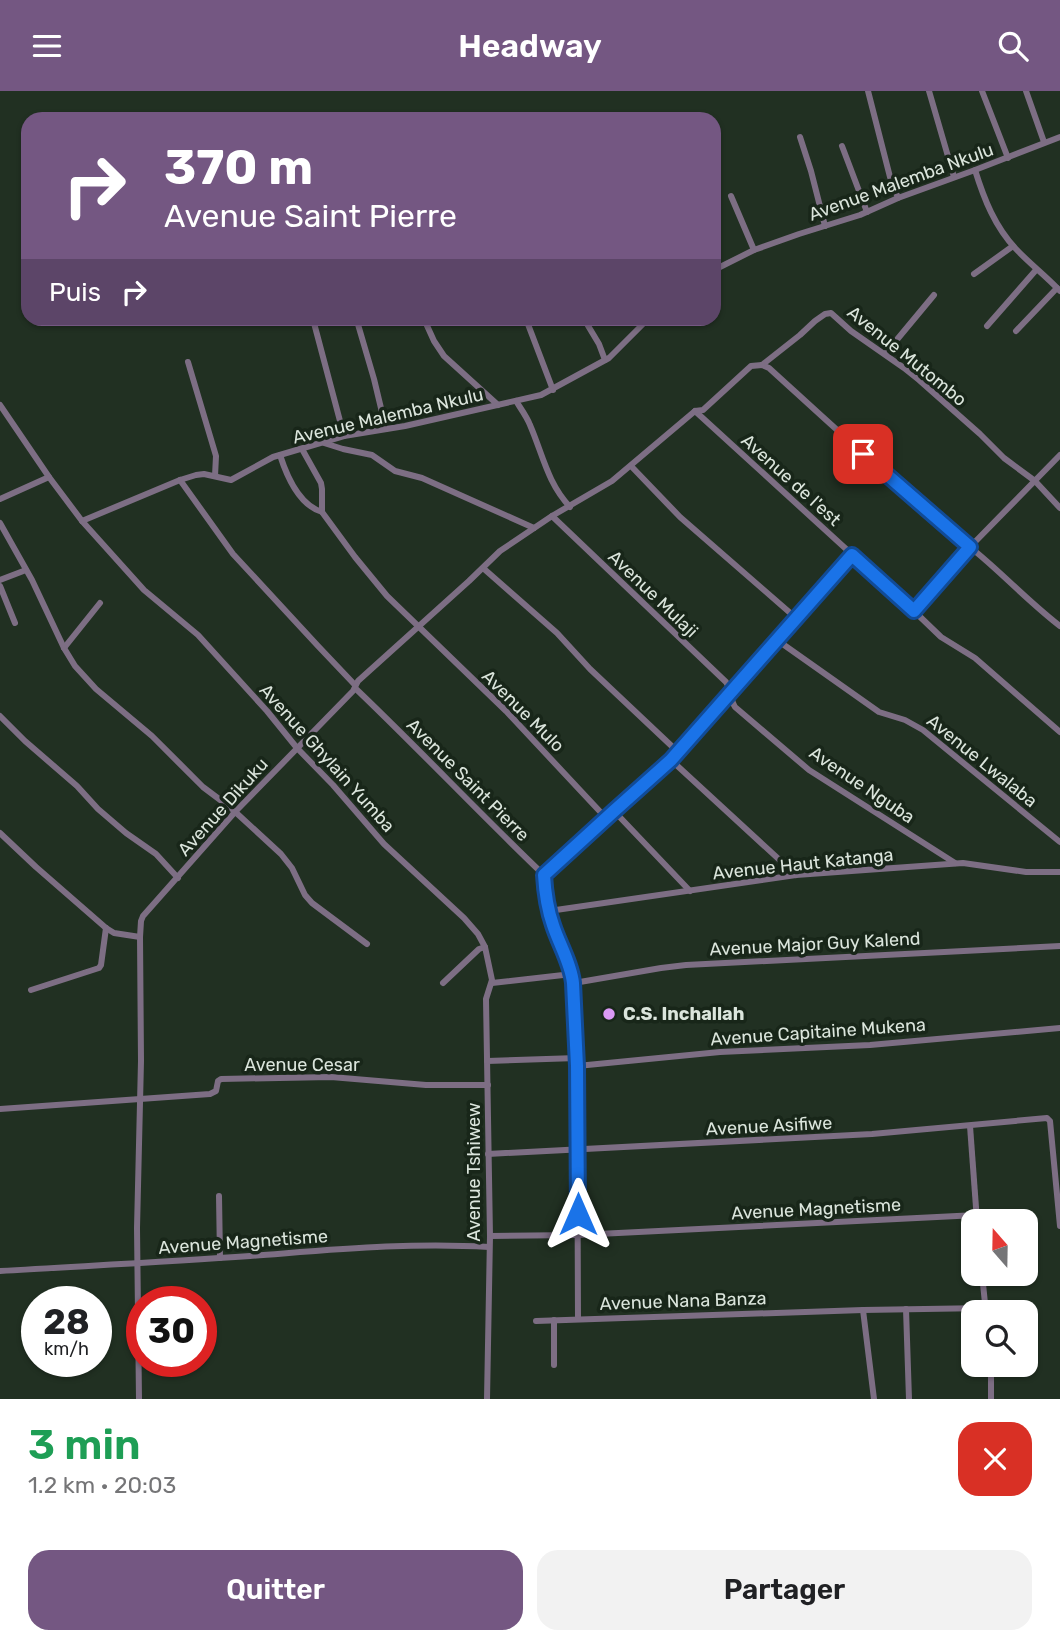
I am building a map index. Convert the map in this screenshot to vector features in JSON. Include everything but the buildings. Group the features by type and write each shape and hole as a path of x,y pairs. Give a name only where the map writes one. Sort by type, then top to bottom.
{"street":[{"path":"868,91 898,198"},
{"path":"929,91 954,177"},
{"path":"982,91 1008,158"},
{"path":"1026,91 1044,142"},
{"path":"800,137 825,226"},
{"name":"Avenue Malemba Nkulu","path":"721,266 754,250 867,212 1060,137"},
{"path":"842,146 867,212"},
{"path":"975,170 993,216 1013,246 1059,290 1016,331"},
{"path":"731,196 754,250"},
{"path":"974,274 1013,246"},
{"path":"987,325 1036,270"},
{"path":"885,354 934,295"},
{"name":"Avenue Mutombo","path":"762,365 815,320 831,313 851,331 912,374 1004,458 1035,481 1060,508"},
{"path":"315,326 344,436"},
{"path":"359,326 386,429"},
{"path":"427,326 444,356 498,405"},
{"path":"529,326 553,390"},
{"path":"588,326 605,360"},
{"name":"Avenue Malemba Nkulu","path":"82,521 180,480 201,474 229,481 280,455 344,436 541,395 611,356 641,326"},
{"path":"188,362 214,449 215,476"},
{"path":"762,365 769,368 865,456 1060,626"},
{"name":"Avenue Dikuku","path":"139,1399 140,937 143,916 235,812 358,681 500,551 552,516 612,481 695,411 703,410 751,366 762,365"},
{"path":"516,401 529,422 548,475 570,507"},
{"name":"Avenue Ghylain Yumba","path":"0,405 82,521 144,590 198,635 391,852 464,918 485,947"},
{"name":"Avenue de l'est","path":"695,411 941,637 975,658 1060,732"},
{"path":"324,443 372,455 395,471 422,478 534,528"},
{"path":"302,449 321,483 322,512"},
{"name":"Avenue Mulo","path":"280,455 303,500 322,512 387,596 506,711 606,818"},
{"path":"914,611 970,547 1060,455"},
{"path":"631,466 680,517 796,618"},
{"path":"0,499 49,477"},
{"name":"Avenue Saint Pierre","path":"180,480 233,554 355,686 489,823 544,875"},
{"name":"Avenue Mulaji","path":"552,516 726,683 731,694"},
{"path":"0,523 39,592 75,666 96,689 152,736 209,792 281,854 292,868 308,900 367,944"},
{"path":"544,875 678,753 852,555"},
{"path":"483,568 557,633 590,669 678,753"},
{"path":"0,580 26,570"},
{"path":"0,586 16,623"},
{"path":"64,648 100,603"},
{"name":"Avenue Lwalaba","path":"777,640 879,712 901,718 923,730 1060,842"},
{"name":"Avenue Nguba","path":"731,694 735,707 809,770 955,863"},
{"path":"0,716 126,833 156,854 178,878"},
{"path":"671,760 796,875"},
{"path":"614,811 690,891"},
{"path":"0,833 106,928 114,933 140,937"},
{"name":"Avenue Haut Katanga","path":"549,911 796,875 955,863 1026,872 1060,872"},
{"name":"Avenue Nana Banza","path":"544,875 549,911 573,983 577,1058 578,1319 961,1310"},
{"path":"31,990 99,968 106,928"},
{"name":"Avenue Major Guy Kalend","path":"573,983 686,965 1060,946"},
{"path":"443,983 479,949 485,947"},
{"name":"Avenue Tshiwew","path":"485,947 492,983 486,999 490,1236 486,1399"},
{"path":"492,983 572,974"},
{"name":"Avenue Capitaine Mukena","path":"577,1066 720,1052 870,1045 1060,1028"},
{"path":"487,1061 577,1058"},
{"name":"Avenue Cesar","path":"0,1109 211,1094 217,1089 221,1079 331,1077 426,1084 488,1085"},
{"name":"Avenue Asifiwe","path":"488,1154 859,1135 1047,1118 1050,1120 1060,1226"},
{"path":"970,1126 976,1209"},
{"path":"219,1196 220,1258"},
{"name":"Avenue Magnetisme","path":"490,1236 578,1235 961,1219"},
{"name":"Avenue Magnetisme","path":"0,1271 401,1245 489,1247"},
{"path":"906,1309 909,1399"},
{"path":"863,1310 874,1399"},
{"path":"536,1321 578,1319"},
{"path":"554,1320 554,1365"},
{"path":"991,1377 991,1399"}],"place":[{"name":"C.S. Inchallah","path":"609,1014"}],"route":[{"path":"578,1214 577,1066 573,983 547,904 544,875 671,760 852,555 914,611 970,547 863,454"}]}
